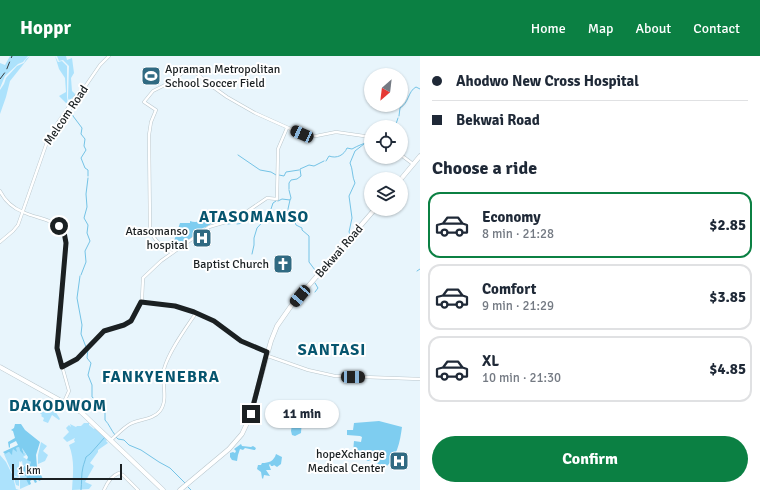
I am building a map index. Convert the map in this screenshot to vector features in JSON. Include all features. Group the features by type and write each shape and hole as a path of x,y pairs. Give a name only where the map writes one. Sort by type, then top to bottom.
{"highway":[{"path":"407,172 420,157"},
{"path":"408,172 420,157"},
{"name":"Bekwai Road","path":"181,490 234,444 246,427 273,334 281,320 370,216"},
{"path":"0,367 85,415 163,490"}],"street":[{"name":"Melcom Road","path":"0,242 16,228 23,212 36,168 48,140 90,78 108,56"},
{"path":"172,253 151,234 149,225 149,135 151,122 156,110 144,102 151,92 169,83 191,67 206,82 226,97 255,113 307,136 316,136 336,132 364,136"},
{"path":"62,367 77,359 104,331 124,325 131,321 141,302 143,278 158,263 209,226 236,219 267,198 277,199 278,149 289,128"},
{"path":"408,160 413,164"},
{"path":"0,191 7,202 23,212 56,224 62,230 65,237 57,348 69,391 64,402"},
{"path":"141,302 175,306 196,313 214,321 241,341 268,354 308,370 335,376 420,379"},
{"path":"110,440 128,425 154,416 160,411 164,403 164,373 166,365 181,335 196,313"},
{"path":"104,490 110,479 119,473 138,490"}],"shaded area":[{"path":"10,56 28,56 23,62 18,64 5,76 0,88 0,63 5,65"},
{"path":"30,56 10,81 0,114 0,90 6,78 17,66 24,63"},
{"path":"55,56 58,62 62,61 67,66 68,105 59,96 66,92 65,78 59,69"},
{"path":"57,56 66,56 67,60 72,58 74,73 71,78 72,91 76,95 71,99 70,103 68,98 69,66 63,60 59,61"},
{"path":"216,215 217,218 219,218 220,223 212,223 203,228 180,246 174,241 180,223 190,223 190,221 196,222"},
{"path":"46,407 55,411 60,419 59,420 52,415 48,423 43,421 44,418 39,412"},
{"path":"296,416 302,419 301,433 295,436 292,435 291,431 293,418"},
{"path":"379,421 402,427 399,444 395,454 385,468 376,468 381,453 375,451 370,457 371,460 368,461 355,452 354,449 354,441 361,442 362,437 347,435 347,430 353,430 354,423"},
{"path":"84,423 89,423 89,425 94,429 96,427 108,439 106,441 108,443 98,450 90,463 94,466 85,482 92,485 89,489 72,490 73,462 69,445 75,442 75,438 67,442 63,438 69,432 66,428 69,425 71,427 70,424 76,427 81,426"},
{"path":"15,424 21,424 25,430 40,442 36,455 37,467 31,470 32,474 37,475 40,473 43,479 39,481 38,479 36,480 37,482 35,483 33,479 30,481 31,484 29,485 26,479 27,477 23,474 22,469 25,465 27,471 31,462 27,460 28,457 22,448 24,455 20,451 19,447 16,448 17,452 13,449 12,455 9,452 5,454 3,452 18,445 16,441 10,444 9,448 8,442 15,438 13,431 11,430 14,428"},
{"path":"41,442 47,446 43,451 48,455 45,461 38,464 38,455"},
{"path":"241,444 242,446 253,446 256,448 255,450 245,448 243,450 240,449 237,461 232,460 230,453 235,453 236,451 234,449"},
{"path":"19,447 20,451 24,454 22,448 26,455 23,457 31,462 31,465 28,466 26,472 25,465 23,466 22,461 19,461 18,477 13,475 4,454 9,452 12,454 13,449"},
{"path":"276,454 282,457 281,464 277,467 274,465 271,466 270,464 271,470 266,470 270,476 264,475 263,479 261,472 257,469 258,465 271,461"},
{"path":"0,455 6,462 13,476 19,478 19,486 16,485 14,478 14,481 16,489 19,490 0,490"},
{"path":"23,467 23,474 28,478 29,485 20,489 20,470"}],"waterway":[{"path":"399,116 400,108 405,103 411,91 416,87 420,89"},
{"path":"71,109 73,116 82,128 81,134 85,139 84,146 86,150 81,158 85,168 88,170 88,176"},
{"path":"326,161 329,156 337,157 344,153 347,148 352,149 364,144"},
{"path":"350,234 349,232 352,218 349,196 355,183 350,163 355,151 364,144"},
{"path":"238,155 260,170 271,172 276,175"},
{"path":"289,189 289,183 291,180 297,179 301,176 300,169 309,165 314,166 324,161"},
{"path":"279,175 284,176 286,172 299,170"},
{"path":"81,275 86,262 85,251 90,241 87,233 88,225 84,218 87,207 86,194 88,178"},
{"path":"278,201 282,199 290,200 289,190"},
{"path":"288,209 290,200"},
{"path":"252,254 257,228 269,215 273,203 276,201"},
{"path":"288,210 287,212 290,215"},
{"path":"291,217 294,219 296,225 302,228 302,230 309,236 309,262 317,274"},
{"path":"253,220 264,219"},
{"path":"245,223 251,220"},
{"path":"228,224 235,223"},
{"path":"237,224 244,223"},
{"path":"80,276 77,298 82,325 81,334 86,347"},
{"path":"315,283 318,288 315,292"},
{"path":"88,349 87,358 91,363 88,375 92,385 92,397 105,411 105,420 115,435"},
{"path":"81,490 82,470 86,457 105,437"},
{"path":"116,437 124,440 129,445 141,450 170,468 185,483"},
{"path":"188,487 191,490"}],"railway":[{"path":"0,79 6,71 12,56"}],"place":[{"name":"Apraman Metropolitan School Soccer Field","path":"151,76"},
{"name":"Atasomanso hospital","path":"202,238"},
{"name":"Baptist Church","path":"283,264"},
{"name":"hopeXchange Medical Center","path":"399,461"}],"district":[{"name":"ATASOMANSO","path":"254,216"},
{"name":"SANTASI","path":"332,349"},
{"name":"FANKYENEBRA","path":"161,376"},
{"name":"DAKODWOM","path":"58,405"}],"route":[{"path":"59,226 64,232 66,243 57,348 62,367 77,359 104,331 124,325 131,321 141,302 179,307 207,317 227,329 241,341 267,352 251,414"}]}
